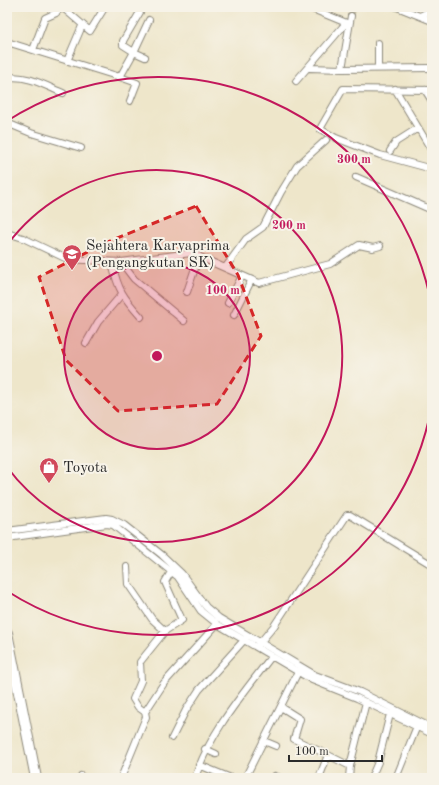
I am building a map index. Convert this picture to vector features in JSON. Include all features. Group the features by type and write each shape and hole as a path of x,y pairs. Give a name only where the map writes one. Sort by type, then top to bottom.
{"main road":[{"path":"7,633 36,778"}],"street":[{"path":"33,50 45,18 56,13 62,7 82,26 91,31 105,7"},
{"path":"143,7 122,42 123,45 145,58"},
{"path":"397,7 432,21"},
{"path":"310,8 347,23"},
{"path":"420,16 432,10"},
{"path":"296,81 309,68 347,23 351,16"},
{"path":"120,77 149,20"},
{"path":"342,69 347,23"},
{"path":"67,60 82,26"},
{"path":"7,42 137,83 130,102"},
{"path":"378,43 378,68"},
{"path":"309,68 432,68"},
{"path":"7,78 16,76 24,78 63,93"},
{"path":"432,90 342,88 320,129 336,138 380,156 432,169"},
{"path":"395,89 432,151"},
{"path":"425,90 432,101"},
{"path":"7,123 31,133 82,148"},
{"path":"390,151 396,142 418,128"},
{"path":"225,268 246,240 263,227 281,192 298,166 326,140"},
{"path":"356,177 432,210"},
{"path":"7,233 23,238 67,259 121,262 157,259 185,252 199,256 242,276 251,282 260,283 330,264 359,245 372,248 380,246"},
{"path":"187,292 199,256"},
{"path":"112,262 116,283 122,294 141,317"},
{"path":"121,262 134,279 184,321"},
{"path":"228,304 242,276"},
{"path":"234,315 251,282"},
{"path":"86,343 101,318 122,294"},
{"path":"258,644 274,626 346,515 350,515 432,565"},
{"path":"7,531 111,521 124,525 180,576 212,613 258,644 315,675 432,728"},
{"path":"7,538 111,521"},
{"path":"111,521 171,572 180,576 201,611 217,624 245,640 258,644 271,657 326,687 359,695 366,702 432,734"},
{"path":"127,567 128,584 152,619 165,631"},
{"path":"145,712 138,707 133,699 141,681 138,666 165,631 182,620 165,582 171,572"},
{"path":"121,778 132,749 143,727 146,717 145,712 164,683 217,624"},
{"path":"172,738 186,710 199,690 245,640"},
{"path":"195,778 205,749 233,707 271,657"},
{"path":"245,778 298,672"},
{"path":"349,778 350,766 366,702"},
{"path":"281,707 300,719 294,739 350,766"},
{"path":"371,778 378,762 390,714"},
{"path":"396,778 417,726"},
{"path":"264,741 276,746"},
{"path":"205,749 216,754"},
{"path":"318,778 328,755"},
{"path":"199,765 231,778"}],"highlighted area":[{"path":"196,206 238,275 261,336 217,404 118,411 66,360 39,277 105,243"}],"tunnel":[{"path":"351,16 354,7"}],"place":[{"name":"Sejahtera Karyaprima (Pengangkutan SK)","path":"72,271"},
{"name":"Toyota","path":"49,484"}]}
